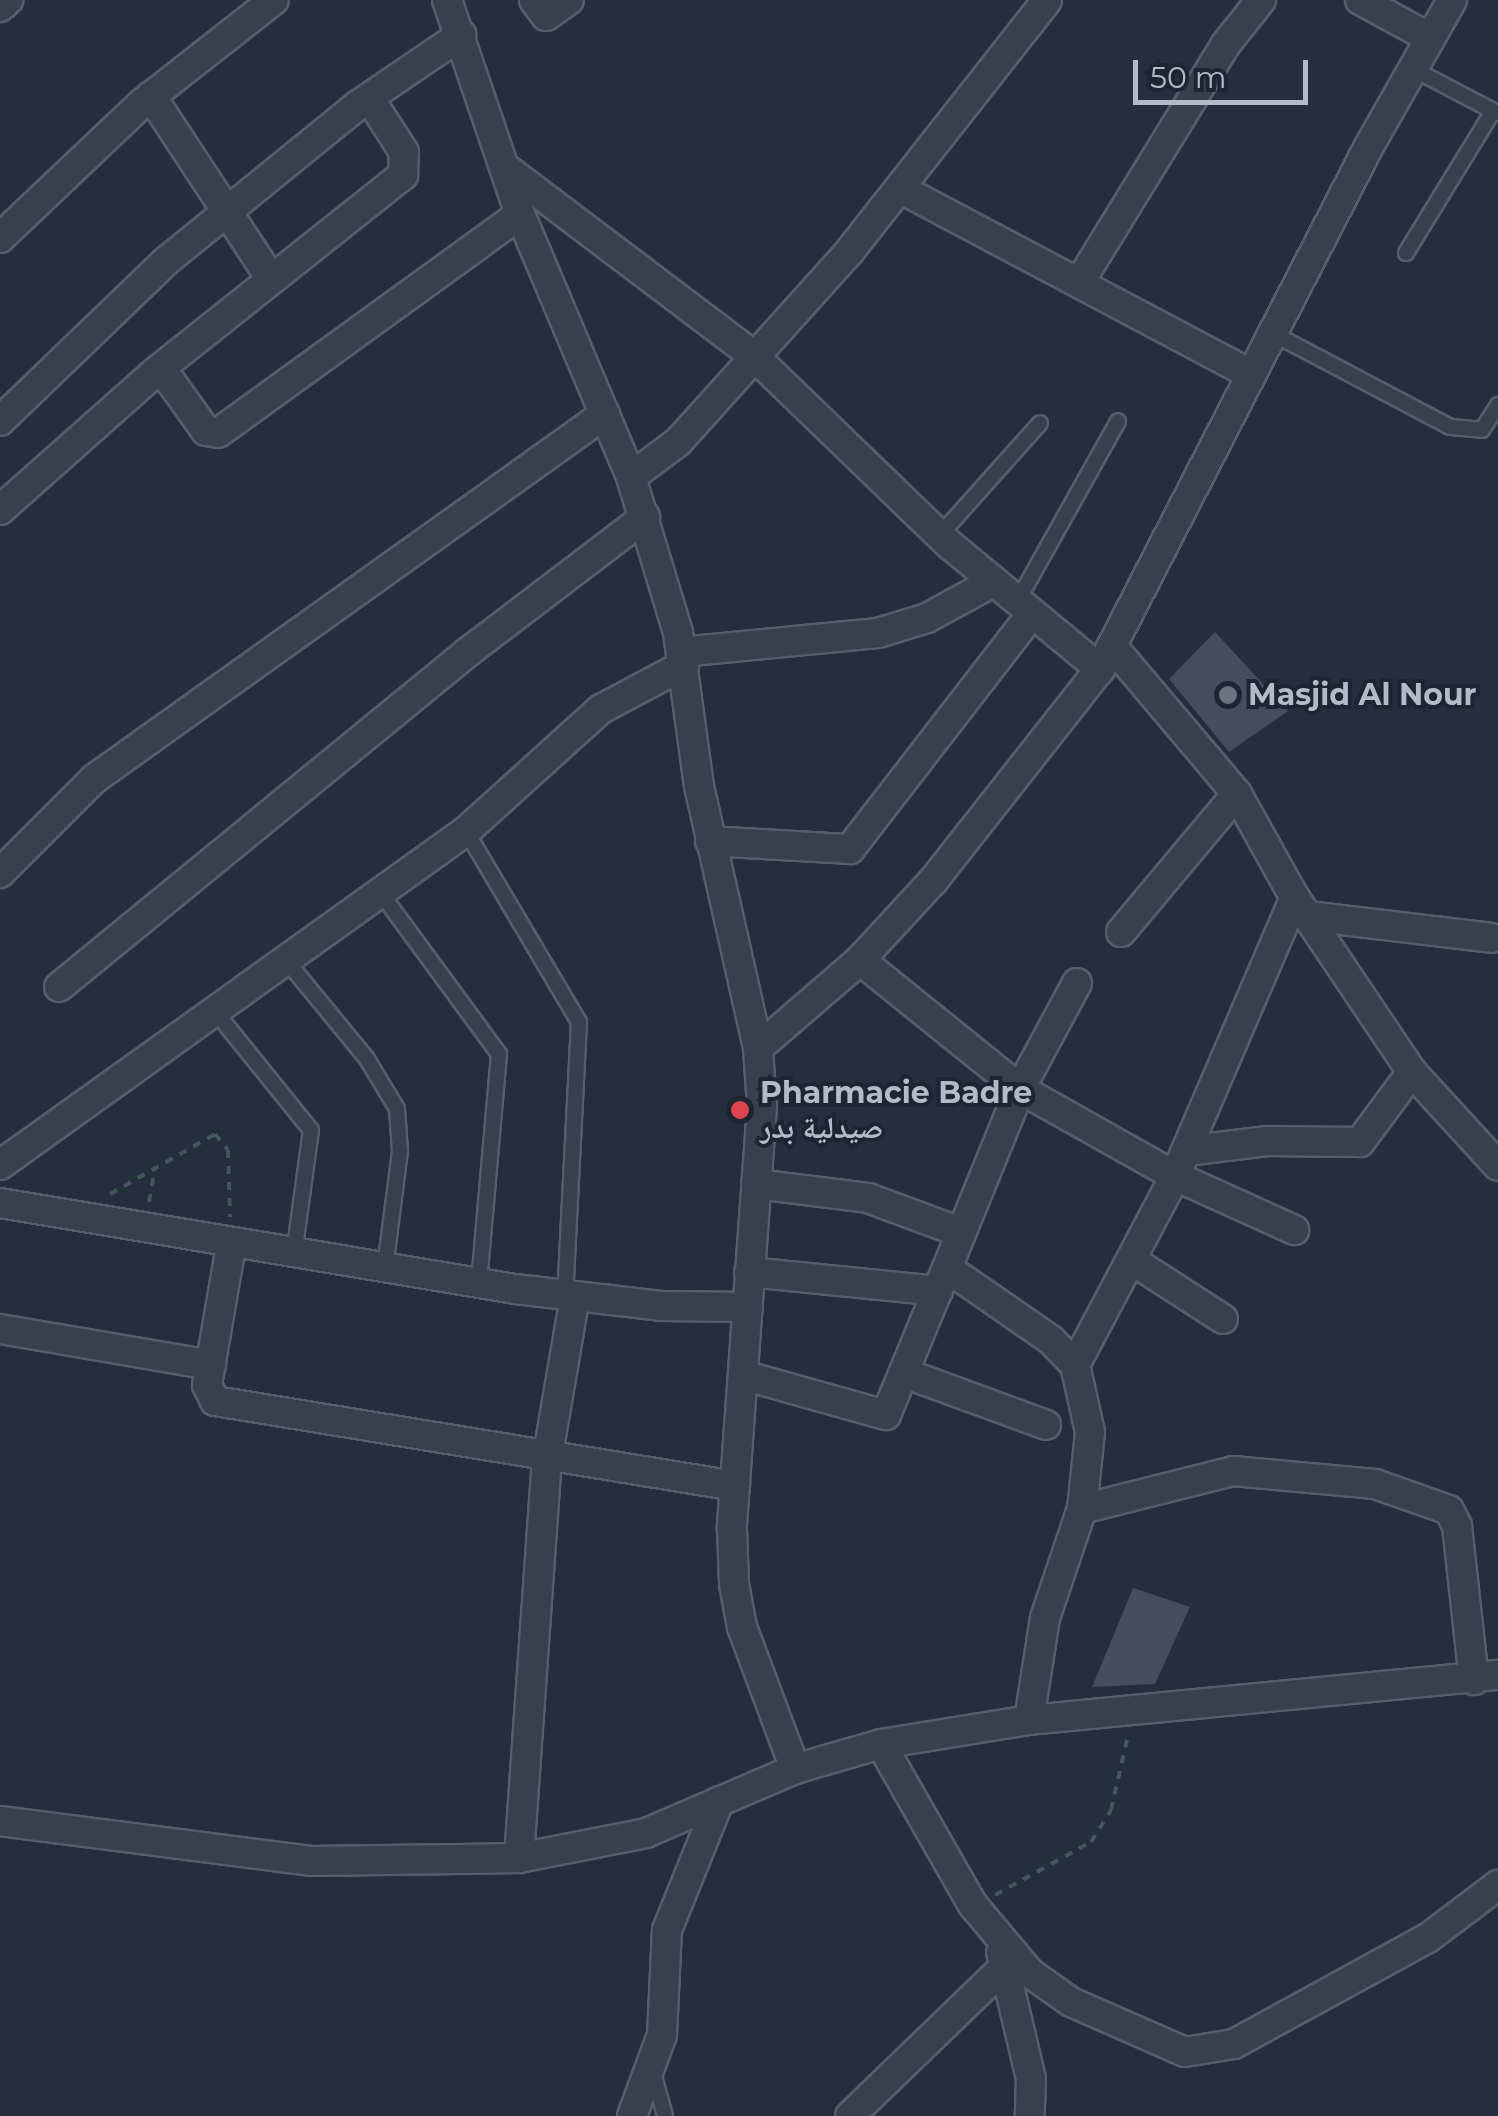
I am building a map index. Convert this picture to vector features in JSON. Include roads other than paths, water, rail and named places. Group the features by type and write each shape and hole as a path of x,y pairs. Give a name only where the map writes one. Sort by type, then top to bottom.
{"street":[{"path":"0,7 8,0"},
{"path":"0,238 151,96 274,0"},
{"path":"447,0 520,214 645,517 682,659 710,840 758,1048 746,1376 731,1556 742,1627 795,1769"},
{"path":"534,0 546,16 570,0"},
{"path":"631,478 678,442 901,189 1047,0"},
{"path":"1079,284 1226,44 1261,0"},
{"path":"1360,0 1430,38"},
{"path":"758,1048 860,960 973,834 1106,658 1250,374 1452,0"},
{"path":"0,420 227,210 369,98 460,34"},
{"path":"151,96 271,279"},
{"path":"0,510 161,368 404,176 404,152 369,98"},
{"path":"504,167 754,357 940,536 1024,609 1106,658 1237,794 1301,907 1412,1072 1498,1166"},
{"path":"901,189 1250,374"},
{"path":"161,368 206,431 218,433 520,214"},
{"path":"0,873 94,779 605,414"},
{"path":"59,988 515,615 645,517"},
{"path":"0,1165 466,830 601,708 682,659 878,633 927,618 993,582"},
{"path":"710,840 850,849 1024,609"},
{"path":"1120,932 1237,794"},
{"path":"1301,907 1496,933"},
{"path":"1075,1366 1133,1261 1301,907"},
{"path":"860,960 1020,1090 1180,1164 1294,1230"},
{"path":"746,1376 880,1416 890,1412 1020,1090 1077,983"},
{"path":"1180,1164 1267,1140 1350,1146 1374,1127 1412,1072"},
{"path":"756,1184 868,1198 960,1232"},
{"path":"0,1202 232,1246 570,1296 748,1307"},
{"path":"232,1246 207,1391 220,1404 547,1460 735,1486"},
{"path":"1133,1261 1223,1319"},
{"path":"749,1272 942,1280 1051,1340 1075,1366 1090,1432 1082,1509 1045,1618 1029,1720"},
{"path":"519,1858 547,1460 570,1296"},
{"path":"0,1329 212,1366"},
{"path":"907,1374 1046,1424"},
{"path":"0,1820 312,1860 519,1858 612,1844 795,1769 880,1744 1029,1720 1486,1677 1455,1515 1434,1501 1375,1484 1264,1470 1204,1476 1082,1509"},
{"path":"880,1744 1001,1955 1032,2079 1030,2116"},
{"path":"632,2116 662,2035 668,1930 719,1800"},
{"path":"1001,1955 1071,2002 1185,2052 1204,2052 1234,2044 1428,1938 1498,1885"},
{"path":"850,2116 1001,1955"}],"lane":[{"path":"1406,252 1496,112 1413,69"},
{"path":"1272,333 1450,427 1482,430 1498,406"},
{"path":"1024,609 1118,421"},
{"path":"940,536 1040,423"},
{"path":"466,830 579,1022 570,1296"},
{"path":"380,892 499,1054 479,1283"},
{"path":"285,959 368,1059 398,1108 400,1151 385,1268"},
{"path":"214,1010 311,1130 294,1254"},
{"path":"652,2069 666,2116"}],"place":[{"name":"Masjid Al Nour","path":"1228,695"},
{"name":"Pharmacie Badre صيدلية بدر","path":"740,1110"}]}
